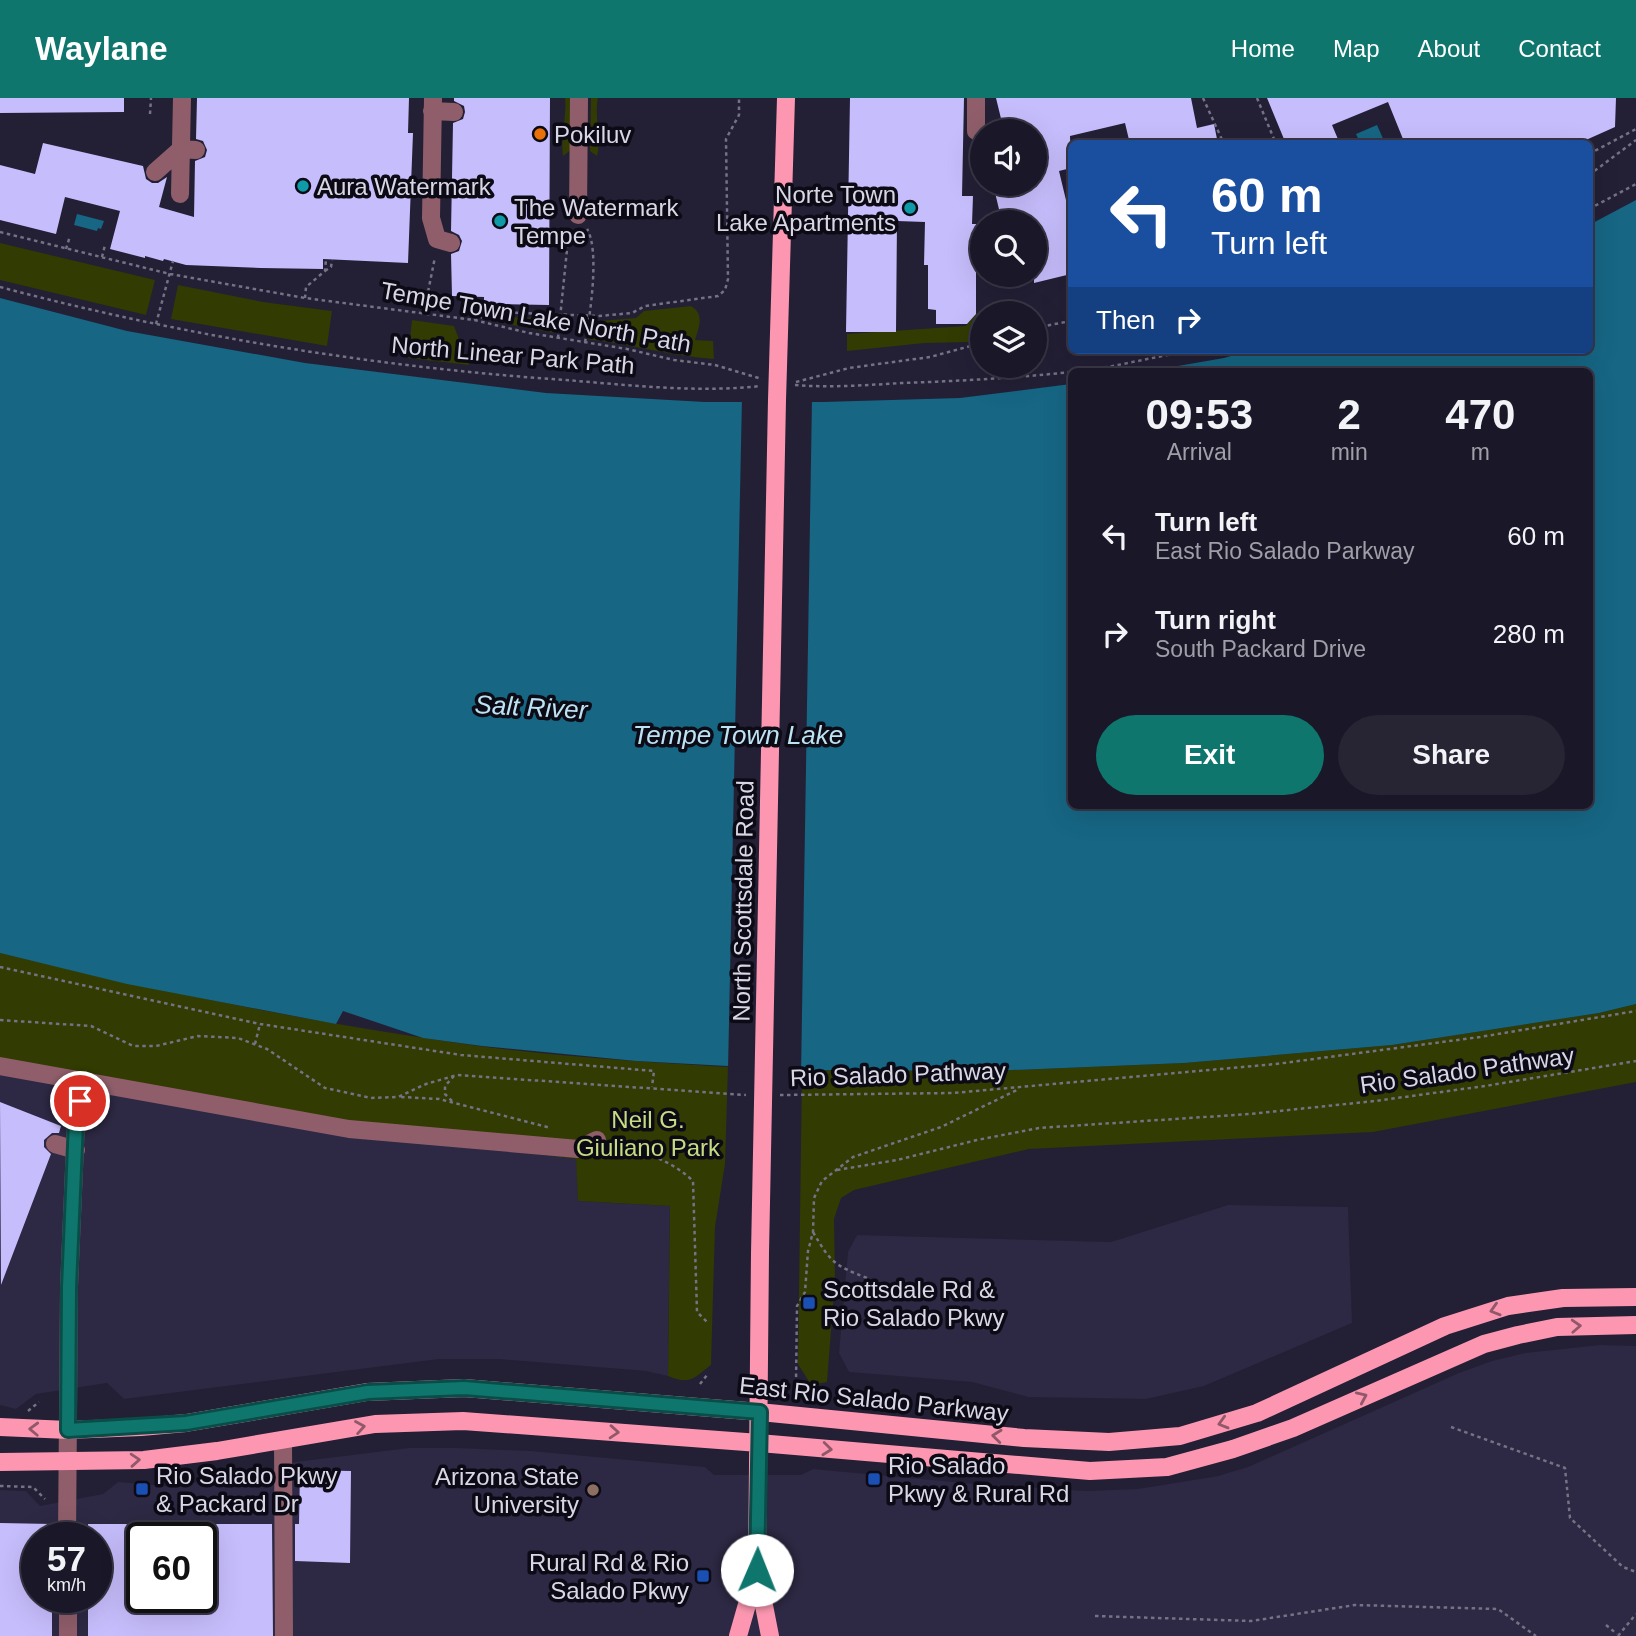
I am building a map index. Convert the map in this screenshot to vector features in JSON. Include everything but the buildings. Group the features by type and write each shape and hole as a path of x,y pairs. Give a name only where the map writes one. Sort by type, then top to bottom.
{"main road":[{"name":"North Scottsdale Road","path":"757,1570 763,1154 786,98"},
{"name":"East Rio Salado Parkway","path":"0,1427 68,1430 186,1423 368,1392 464,1388 760,1412 1024,1438 1109,1442 1180,1436 1257,1413 1445,1326 1508,1306 1563,1298 1636,1297"},
{"path":"0,1462 144,1460 375,1424 463,1421 1090,1471 1167,1466 1220,1453 1293,1428 1484,1344 1557,1327 1636,1325"},
{"path":"738,1636 757,1570"},
{"path":"757,1570 770,1636"}],"street":[{"path":"180,194 188,150 181,98"},
{"path":"578,215 579,98"},
{"path":"976,98 978,119"},
{"path":"444,241 431,218 433,105 454,112"},
{"path":"155,172 188,150"},
{"path":"0,1066 349,1129 578,1149 597,1140"},
{"path":"67,1522 69,1287 76,1122 83,1081"},
{"path":"55,1144 76,1150"},
{"path":"283,1440 284,1636"},
{"path":"68,1613 68,1636"}],"path":[{"path":"150,98 150,114"},
{"path":"474,320 496,312 590,315 632,313 645,306 718,296 725,290 728,279 726,139 739,115 739,98"},
{"path":"1203,98 1222,140"},
{"path":"1256,98 1274,140"},
{"path":"1593,152 1636,129"},
{"path":"1593,172 1636,140"},
{"path":"1593,207 1636,184"},
{"path":"558,338 569,226 578,215 592,236 590,315 585,342"},
{"name":"Tempe Town Lake North Path","path":"0,232 170,274 305,298 474,320 674,360 715,365 765,380"},
{"path":"66,249 70,236"},
{"path":"424,312 433,272 444,241"},
{"path":"102,257 105,245"},
{"path":"325,271 326,259"},
{"path":"305,298 306,287 331,267 332,260"},
{"path":"156,324 173,261"},
{"name":"North Linear Park Path","path":"0,287 156,324 246,341 368,359 516,377 724,388 771,385"},
{"path":"1047,326 1068,322"},
{"path":"970,346 930,357 849,368 792,384 818,387 1003,378"},
{"path":"1099,368 1172,354"},
{"path":"1047,374 1068,372"},
{"path":"0,967 260,1024 460,1055 653,1071 652,1089"},
{"path":"1022,1087 1276,1064 1365,1053 1494,1035 1636,1010"},
{"name":"Rio Salado Pathway","path":"0,1020 91,1026 133,1046 156,1046 198,1035 238,1038 255,1044 325,1088 372,1098 398,1097 426,1084 457,1075 758,1095"},
{"path":"255,1044 260,1024"},
{"name":"Rio Salado Pathway","path":"837,1170 897,1160 1039,1128 1251,1114 1375,1101 1636,1061"},
{"path":"453,1102 445,1094 445,1086 447,1081 457,1075"},
{"name":"Rio Salado Pathway","path":"837,1170 853,1157 940,1126 1022,1087"},
{"name":"Rio Salado Pathway","path":"772,1095 953,1093 1022,1087"},
{"path":"398,1097 439,1099 558,1130"},
{"path":"597,1140 658,1157 674,1165 693,1181 697,1312 707,1322"},
{"path":"800,1390 796,1382 797,1306 805,1292 808,1251 813,1232 814,1198 822,1181 837,1170"},
{"path":"813,1232 826,1255 836,1266 867,1278"},
{"path":"700,1384 706,1375"},
{"path":"1451,1427 1565,1468 1570,1518 1623,1567 1636,1572"},
{"path":"0,1486 33,1488 45,1499"},
{"path":"1095,1616 1251,1621 1355,1605 1498,1609 1536,1636"},
{"path":"1606,1625 1618,1635 1636,1614"}],"shaded area":[{"path":"0,1061 347,1131 577,1159 578,1201 670,1206 668,1376 646,1371 499,1359 439,1359 124,1399 107,1383 36,1394 16,1409 0,1405"},
{"path":"1228,1205 1348,1207 1352,1323 1204,1386 1146,1399 1028,1397 972,1382 849,1372 839,1353 848,1252 857,1235 1111,1242"},
{"name":"Arizona State University","path":"1600,1345 1636,1346 1636,1636 0,1636 0,1490 26,1491 40,1506 103,1494 118,1482 166,1486 259,1474 295,1462 409,1448 531,1451 705,1467 714,1475 801,1475 813,1469 1086,1491 1138,1489 1218,1476 1248,1467 1459,1373 1525,1353"}],"green space":[{"path":"565,98 571,98 571,150 563,156 562,141"},
{"path":"591,98 598,98 597,156 590,151"},
{"path":"0,243 155,280 146,315 0,280"},
{"path":"178,285 263,302 332,311 327,346 171,319"},
{"path":"691,306 699,317 695,340 713,341 714,359 587,339 600,321 636,318 644,311"},
{"path":"497,317 546,318 554,333 493,321"},
{"path":"412,320 454,326 469,365 408,358"},
{"path":"970,321 970,342 925,343 847,351 847,334 966,326"},
{"name":"Neil G. Giuliano Park","path":"0,953 238,1006 358,1028 541,1053 728,1067 725,1164 715,1227 711,1365 691,1379 681,1380 668,1376 670,1206 578,1201 576,1159 347,1131 0,1061"},
{"path":"1636,1004 1636,1082 1373,1132 1029,1149 854,1190 841,1198 834,1219 835,1280 827,1382 811,1385 798,1364 802,1070 989,1071 1184,1063 1392,1045 1599,1013"}],"water":[{"path":"1377,125 1384,140 1359,140 1356,134"},
{"name":"Tempe Town Lake","path":"1636,200 1636,1004 1599,1013 1392,1045 1184,1063 989,1071 802,1070 636,1061 423,1038 343,1011 336,1024 127,984 0,953 0,298 127,331 305,363 546,393 705,402 822,402 960,398 1068,384 1068,809 1593,809 1593,368 1166,368 1238,354 1593,354 1593,223"},
{"path":"77,214 104,221 101,229 98,228 97,231 74,225"}],"pier":[{"path":"742,398 812,398 801,1074 728,1071"}],"place":[{"name":"Pokiluv","path":"540,134"},
{"name":"Aura Watermark","path":"303,186"},
{"name":"Norte Town Lake Apartments","path":"910,208"},
{"name":"The Watermark Tempe","path":"500,221"},
{"name":"Scottsdale Rd & Rio Salado Pkwy","path":"809,1303"},
{"name":"Rio Salado Pkwy & Rural Rd","path":"874,1479"},
{"name":"Rio Salado Pkwy & Packard Dr","path":"142,1489"},
{"name":"Arizona State University","path":"593,1490"},
{"name":"Rural Rd & Rio Salado Pkwy","path":"703,1576"}],"route":[{"path":"80,1101 76,1122 69,1287 68,1430 186,1423 368,1392 464,1388 760,1412 757,1570"}],"water label":[{"name":"Salt River","path":"531,707"}]}
